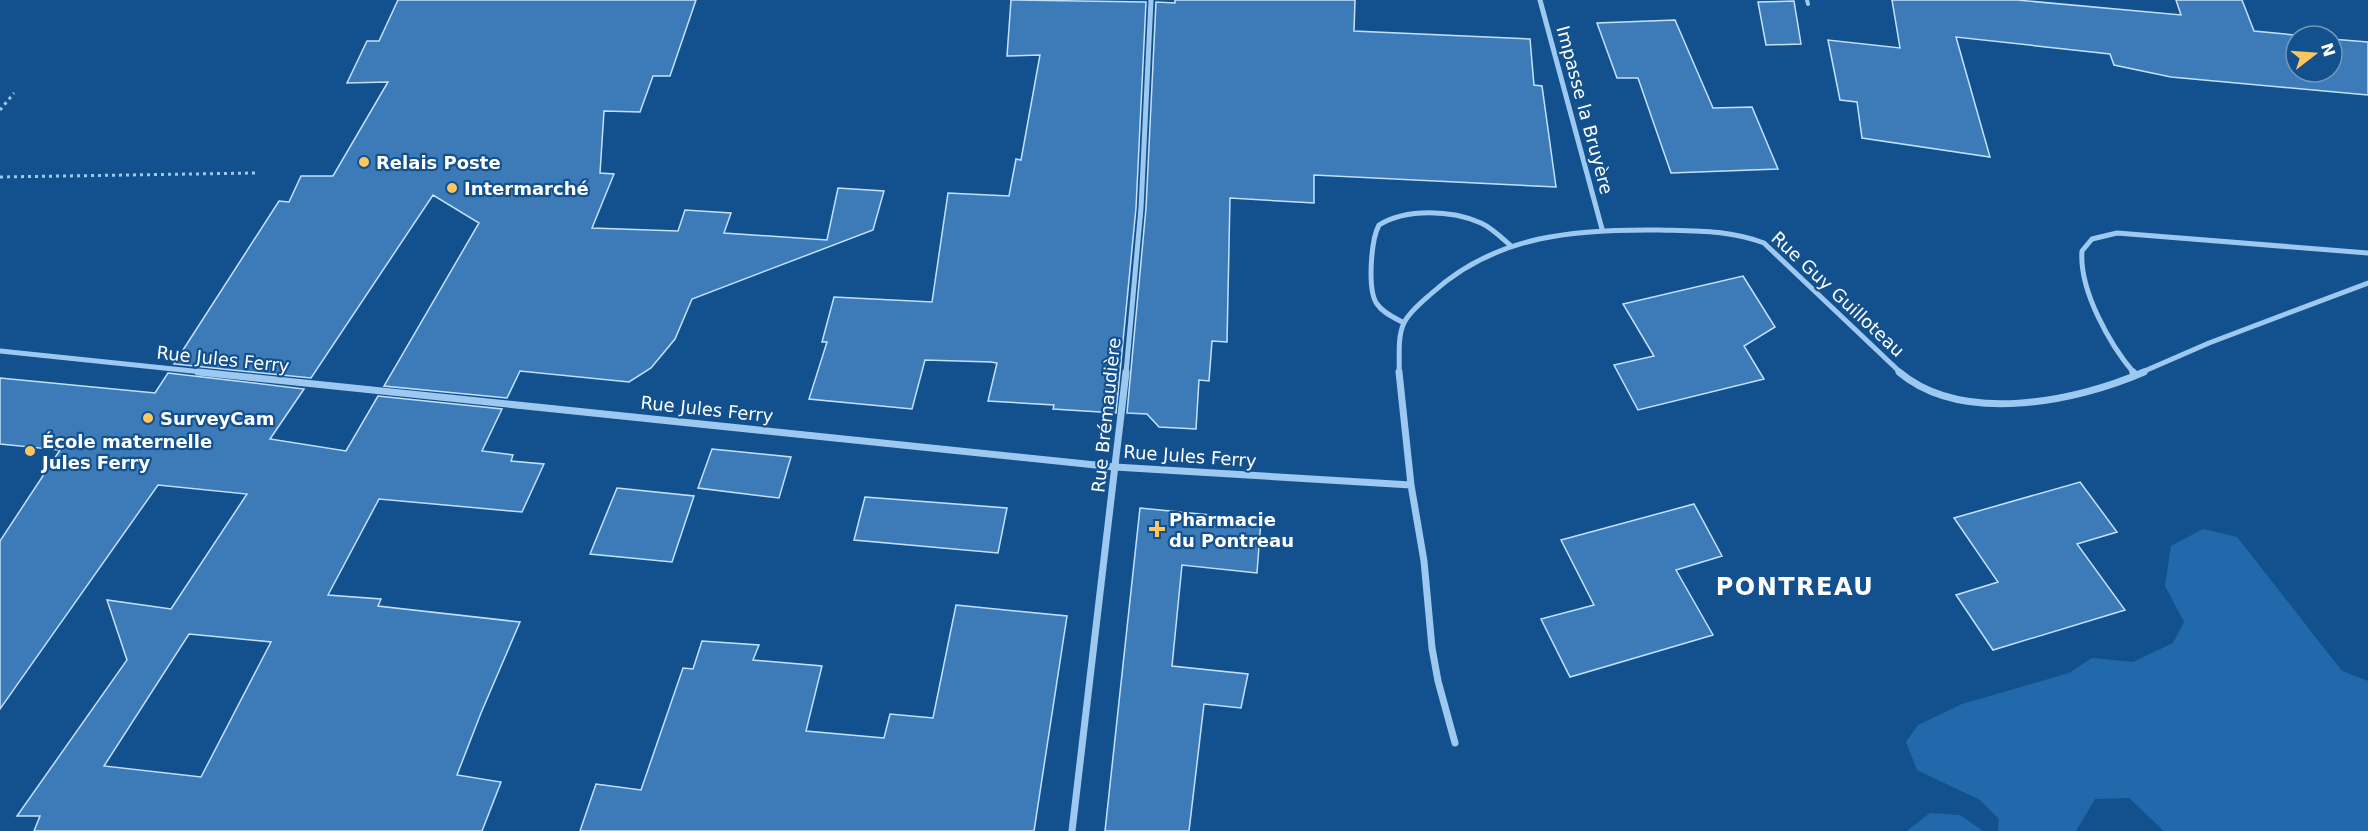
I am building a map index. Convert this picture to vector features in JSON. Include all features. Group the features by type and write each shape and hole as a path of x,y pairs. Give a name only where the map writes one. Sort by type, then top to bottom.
{"street":[{"name":"Rue Brémaudière","path":"1072,831 1136,277 1149,92 1151,0"},
{"name":"Impasse la Bruyère","path":"1540,0 1602,229"},
{"path":"1455,743 1434,659 1424,561 1411,485 1399,374 1400,344 1404,323 1385,312 1376,302 1372,291 1374,235 1378,225 1400,215 1468,217 1493,229 1510,246"},
{"name":"Rue Guy Guilloteau","path":"1404,323 1445,281 1476,261 1510,246 1554,235 1602,229 1719,231 1739,234 1764,243 1902,374 1919,386 1942,395 1972,401 2033,403 2068,396 2136,375 2209,343 2368,283"},
{"path":"2136,375 2109,341 2082,268 2082,252 2088,243 2100,235 2117,233 2368,253"},
{"name":"Rue Jules Ferry","path":"0,351 1115,467 1411,485"}],"path":[{"path":"0,111 14,93"},
{"path":"0,177 255,173"}],"shaded area":[{"path":"2203,529 2237,537 2342,671 2368,681 2368,831 2164,831 2129,798 2095,799 2076,831 1998,831 1999,819 1980,800 1917,770 1906,742 1918,725 1962,704 2069,673 2092,658 2133,662 2173,643 2184,622 2165,586 2171,546"},
{"path":"1930,813 1960,815 1983,831 1907,831"}],"building":[{"name":"Intermarché","path":"398,0 696,0 670,76 653,76 640,112 604,111 600,173 614,174 592,228 678,231 685,210 731,213 724,233 827,240 838,188 884,191 873,230 692,299 675,339 651,368 629,382 520,371 507,398 384,386 479,223 433,195 311,378 174,364 279,201 289,202 301,176 333,176 388,82 347,83 367,41 379,41"},
{"path":"1011,0 1146,2 1136,208 1116,413 1053,409 1054,405 988,401 997,363 991,362 925,360 912,409 809,399 827,342 822,342 834,297 932,302 948,193 1009,196 1016,159 1021,160 1040,55 1007,56"},
{"path":"1175,0 1355,0 1354,31 1530,39 1534,85 1542,86 1556,187 1314,175 1314,203 1230,198 1227,342 1212,341 1209,381 1199,380 1196,429 1159,427 1147,414 1127,413 1146,208 1156,2 1175,3"},
{"path":"1892,0 2017,0 2181,15 2176,0 2242,0 2254,31 2284,34 2284,84 2344,84 2344,40 2368,42 2368,95 2171,77 2114,65 2110,54 1956,37 1990,157 1862,138 1857,102 1840,100 1828,40 1900,48"},
{"path":"1794,1 1801,44 1766,45 1758,2"},
{"path":"1675,20 1713,108 1752,107 1778,169 1671,173 1638,78 1617,78 1597,23"},
{"path":"1743,276 1775,327 1744,346 1764,379 1638,410 1614,365 1654,356 1623,304"},
{"path":"168,373 304,389 270,439 346,451 378,396 502,409 482,451 513,455 511,461 544,464 522,512 379,499 328,595 381,599 378,606 520,622 457,775 501,782 482,831 34,831 40,816 17,816 127,660 107,600 171,609 247,494 158,485 0,709 0,541 60,450 0,444 0,378 155,393","holes":["189,634 271,642 201,777 104,766"]},
{"path":"712,449 791,457 779,498 698,488"},
{"path":"2080,482 2117,532 2077,544 2125,610 1993,650 1956,595 1998,582 1954,518"},
{"path":"617,488 694,496 672,562 590,554"},
{"path":"865,497 1007,508 998,553 854,540"},
{"path":"1694,504 1722,556 1676,570 1713,635 1570,677 1541,619 1594,605 1561,540"},
{"path":"1140,508 1261,520 1257,573 1182,565 1172,666 1248,674 1241,708 1204,704 1189,831 1105,831"},
{"path":"956,605 1067,616 1034,831 580,831 596,784 641,790 683,668 693,669 702,641 759,645 753,660 822,666 806,731 884,738 890,714 933,718"}],"place":[{"name":"Relais Poste","path":"364,162"},
{"name":"Intermarché","path":"452,188"},
{"name":"SurveyCam","path":"148,418"},
{"name":"École maternelle Jules Ferry","path":"30,451"},
{"name":"Pharmacie du Pontreau","path":"1157,529"}],"district":[{"name":"PONTREAU","path":"1795,587"}]}
